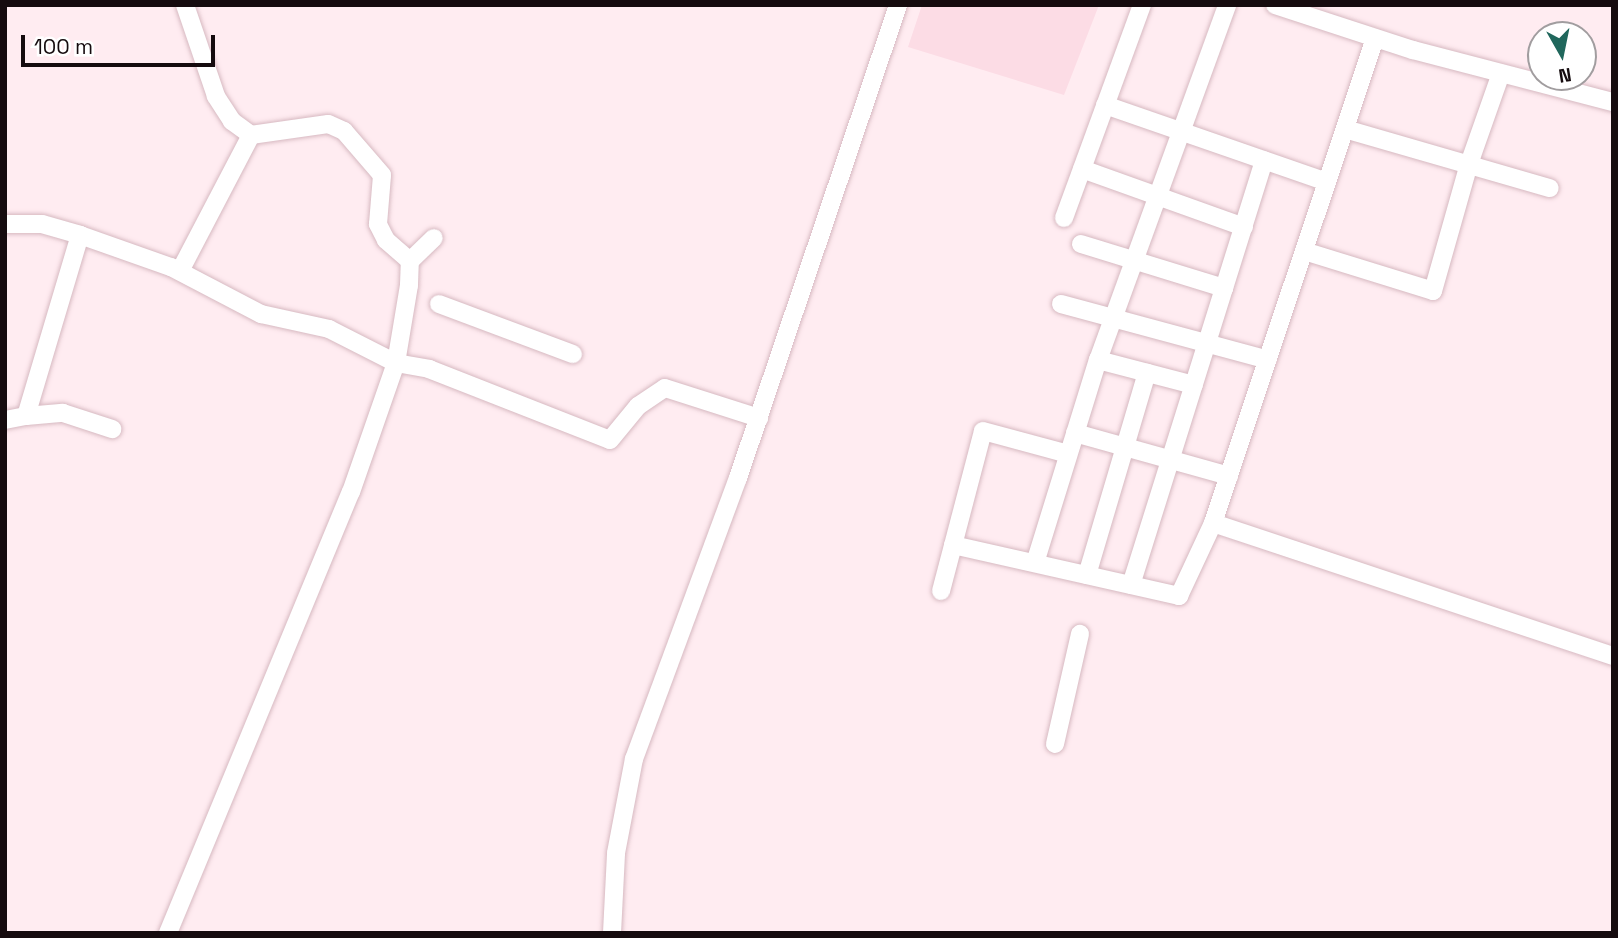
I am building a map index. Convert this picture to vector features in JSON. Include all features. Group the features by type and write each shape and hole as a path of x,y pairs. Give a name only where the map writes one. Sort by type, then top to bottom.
{"street":[{"path":"185,5 216,96 232,121 251,135 328,124 344,131 382,176 378,224 386,240 410,261"},
{"path":"612,933 616,853 634,758 758,418 898,5"},
{"path":"1064,218 1142,5"},
{"path":"1035,564 1098,360 1227,5"},
{"path":"1275,5 1376,38 1613,102"},
{"path":"953,545 1179,596 1213,523 1376,38"},
{"path":"1304,251 1433,291 1469,164 1502,73"},
{"path":"1105,105 1327,182"},
{"path":"1345,129 1550,188"},
{"path":"180,271 251,135"},
{"path":"1131,585 1264,160"},
{"path":"1082,169 1244,227"},
{"path":"5,224 42,224 80,235 180,271 261,314 329,329 396,363 429,369 610,440 638,405 665,388 758,418"},
{"path":"26,416 80,235"},
{"path":"168,933 351,492 396,363 410,261 434,238"},
{"path":"1081,244 1224,288"},
{"path":"439,304 573,354"},
{"path":"1061,304 1268,360"},
{"path":"1098,360 1194,385"},
{"path":"1087,575 1147,373"},
{"path":"5,420 63,413 112,429"},
{"path":"941,591 983,430 1069,454"},
{"path":"1075,433 1229,476"},
{"path":"1213,523 1613,656"},
{"path":"1055,744 1080,634"}],"shaded area":[{"path":"922,5 1099,5 1064,95 908,47"}]}
